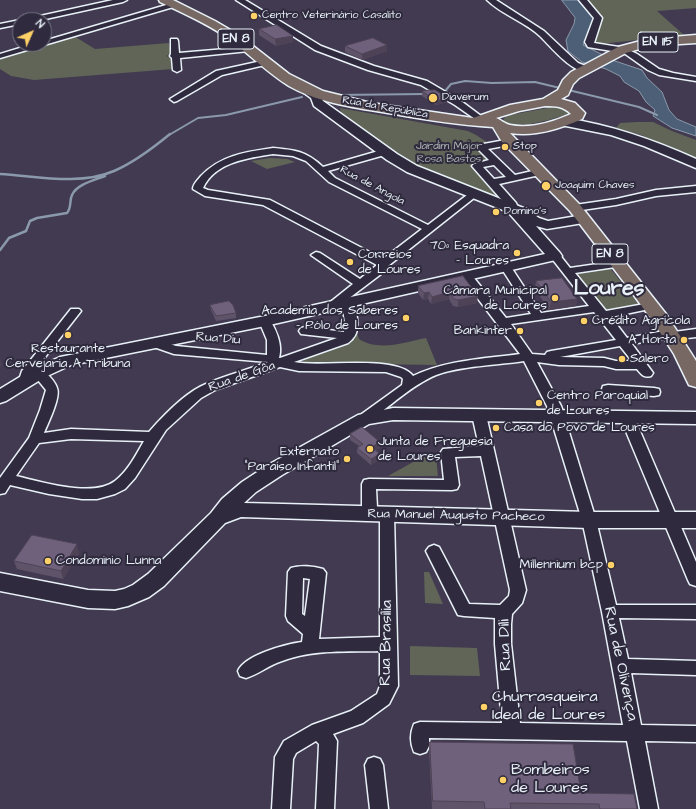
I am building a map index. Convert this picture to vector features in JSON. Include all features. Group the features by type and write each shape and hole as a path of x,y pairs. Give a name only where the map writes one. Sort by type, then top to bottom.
{"main road":[{"name":"EN 8","path":"164,0 216,25 266,62"},
{"name":"EN 115","path":"565,88 575,75 588,67 634,45 696,39"},
{"name":"Rua da República","path":"266,62 286,78 327,101 352,103 445,119 497,119"},
{"path":"565,88 577,116 565,122 540,128 515,130 497,119 547,102 565,88"},
{"path":"547,102 564,103 575,109"},
{"path":"445,119 483,130 509,141"},
{"path":"497,119 509,141 528,159"},
{"path":"528,159 528,144 534,133 540,128"},
{"name":"EN 8","path":"528,159 579,214 650,306 683,354 692,364 696,381"}],"street":[{"path":"52,15 123,0"},
{"path":"240,0 318,48 371,68 424,83 464,107 497,119"},
{"path":"491,0 541,33 576,65 588,67"},
{"path":"583,0 598,18 589,42 590,45 613,48 618,52 634,54 650,67 662,73 677,77 696,79"},
{"path":"52,41 176,5"},
{"path":"0,26 12,25"},
{"path":"174,41 176,70"},
{"path":"174,56 247,48"},
{"path":"0,56 14,52"},
{"path":"174,99 219,73 266,62"},
{"path":"327,101 332,113 385,152 412,169 514,210 541,230 555,256 569,271 644,369 604,362 560,361 532,357"},
{"path":"332,113 332,107 335,105 352,103"},
{"path":"464,107 475,120"},
{"path":"575,109 593,126"},
{"path":"565,122 593,126 638,140 696,164"},
{"path":"509,141 481,148 513,178"},
{"name":"Rua de Angola","path":"384,264 266,202 204,193 198,189 198,186 214,168 237,157 273,151 290,152 309,159 332,180 429,229"},
{"path":"322,170 385,152"},
{"path":"495,162 476,166 512,205 514,210"},
{"path":"491,183 541,172"},
{"path":"541,230 579,214 626,199 656,192 696,189"},
{"path":"331,306 377,272 384,264 474,194"},
{"path":"316,255 360,284"},
{"path":"0,397 32,377 66,361 265,321 555,256"},
{"path":"569,271 618,264"},
{"path":"505,266 538,317"},
{"name":"Rua de Olivença","path":"466,275 532,357 551,400 589,520 610,612 649,809"},
{"path":"265,321 271,335 276,361 344,340 349,336 352,331 348,302"},
{"path":"503,322 650,306"},
{"path":"4,484 35,439 47,410 52,390 50,385 32,377 28,371 76,311"},
{"path":"305,331 349,336"},
{"path":"0,582 88,599 115,600 128,597 141,591 156,580 218,518 229,504 249,488 275,470 364,418 408,386 432,372 450,367 532,357 670,335 696,333"},
{"name":"Rua Diu","path":"155,343 174,350 276,361"},
{"name":"Rua de Gôa","path":"4,484 84,494 101,494 119,485 130,473 161,427 196,395 210,387 276,361 299,367 387,368 405,374 409,379 408,386"},
{"path":"608,389 654,392"},
{"path":"364,418 393,414 696,418"},
{"name":"Rua Díli","path":"479,415 518,590 516,599 504,612 503,644 512,731"},
{"path":"627,417 672,520 696,580"},
{"path":"35,439 72,434 153,437"},
{"name":"Rua Brasília","path":"281,809 284,757 290,748 318,731 357,717 383,699 389,686 388,644 378,514 370,508 369,484 452,485 448,452 488,451"},
{"path":"263,478 259,498 263,504 280,512"},
{"name":"Rua Manuel Augusto Pacheco","path":"218,518 231,512 242,510 501,516 589,520 696,520"},
{"path":"434,551 464,610 504,612"},
{"path":"610,612 696,612"},
{"path":"246,672 261,661 310,639 388,644"},
{"path":"620,666 696,668"},
{"path":"420,746 420,730 696,734"},
{"path":"318,731 328,741 325,809"},
{"path":"374,765 379,809"}],"green space":[{"path":"583,0 696,0 696,8 657,11 684,35 591,45 598,18"},
{"path":"74,36 95,49 169,43 171,54 166,56 174,59 173,69 34,80 11,76 0,69 0,57 18,52 52,52 52,42"},
{"path":"559,107 568,110 568,114 545,121 517,125 509,124 503,121 505,117 510,115"},
{"name":"Jardim Major Rosa Bastos","path":"340,108 468,131 476,135 490,144 477,147 491,161 472,165 497,195 488,196 418,167 398,157 341,113"},
{"path":"653,122 696,140 696,159 641,135 616,128 620,123"},
{"path":"270,158 287,159 295,162 267,169 251,161"},
{"path":"610,268 639,305 610,311 606,310 575,274 579,272"},
{"path":"357,333 359,339 375,345 401,344 426,338 437,365 306,363 303,361 340,347 347,343"},
{"path":"424,456 436,456 438,476 388,476"},
{"path":"424,572 429,572 443,604 425,603"},
{"path":"410,646 477,648 480,676 410,675"}],"water":[{"path":"562,0 581,0 595,18 583,45 615,61 642,70 647,78 662,92 669,110 677,119 696,127 696,136 672,128 653,116 655,110 646,102 639,91 624,82 620,76 606,69 582,62 568,51 566,40 574,24 575,18"}],"building":[{"path":"277,25 293,36 275,39 259,29"},
{"path":"373,38 387,45 362,54 345,46"},
{"path":"435,90 448,98 436,101 422,91"},
{"path":"463,276 478,296 458,300 454,299 449,292 432,297 429,292 424,293 418,286"},
{"path":"562,278 577,299 551,302 536,281"},
{"path":"229,301 233,305 236,313 216,316 210,305"},
{"path":"362,427 380,442 372,447 380,454 371,459 357,448 363,444 350,434"},
{"name":"Condominio Lunna","path":"32,535 77,544 61,571 14,561"},
{"name":"Bombeiros de Loures","path":"430,742 573,744 581,793 634,794 637,809 600,809 599,804 510,803 511,809 485,809 484,802 433,801"}],"waterway":[{"path":"446,90 451,84 465,81 492,83 535,82 639,107 657,115"},
{"path":"336,95 426,94"},
{"path":"169,135 198,118 226,115 302,97"},
{"path":"0,174 57,179 101,176 136,159 170,134"},
{"path":"0,250 9,238 26,231 30,221 37,218 67,213 74,191 87,183 105,176"}],"place":[{"name":"Centro Veterinário Casalito","path":"254,16"},
{"name":"Diaverum","path":"433,98"},
{"name":"Stop","path":"505,147"},
{"name":"Joaquim Chaves","path":"546,186"},
{"name":"Domino's","path":"496,212"},
{"name":"70ª Esquadra - Loures","path":"517,253"},
{"name":"Correios de Loures","path":"350,262"},
{"name":"Câmara Municipal de Loures","path":"555,298"},
{"name":"Academia dos Saberes - Pólo de Loures","path":"406,318"},
{"name":"Crédito Agrícola","path":"584,321"},
{"name":"Bankinter","path":"520,331"},
{"name":"Restaurante Cervejaria A Tribuna","path":"68,335"},
{"name":"A Horta","path":"684,340"},
{"name":"Salero","path":"622,359"},
{"name":"Centro Paroquial de Loures","path":"539,403"},
{"name":"Casa do Povo de Loures","path":"496,428"},
{"name":"Junta de Freguesia de Loures","path":"370,449"},
{"name":"Externato \"Paraíso Infantil\"","path":"347,459"},
{"name":"Condominio Lunna","path":"48,561"},
{"name":"Millennium bcp","path":"611,565"},
{"name":"Churrasqueira Ideal de Loures","path":"484,707"},
{"name":"Bombeiros de Loures","path":"503,780"}],"district":[{"name":"Loures","path":"609,290"}]}
